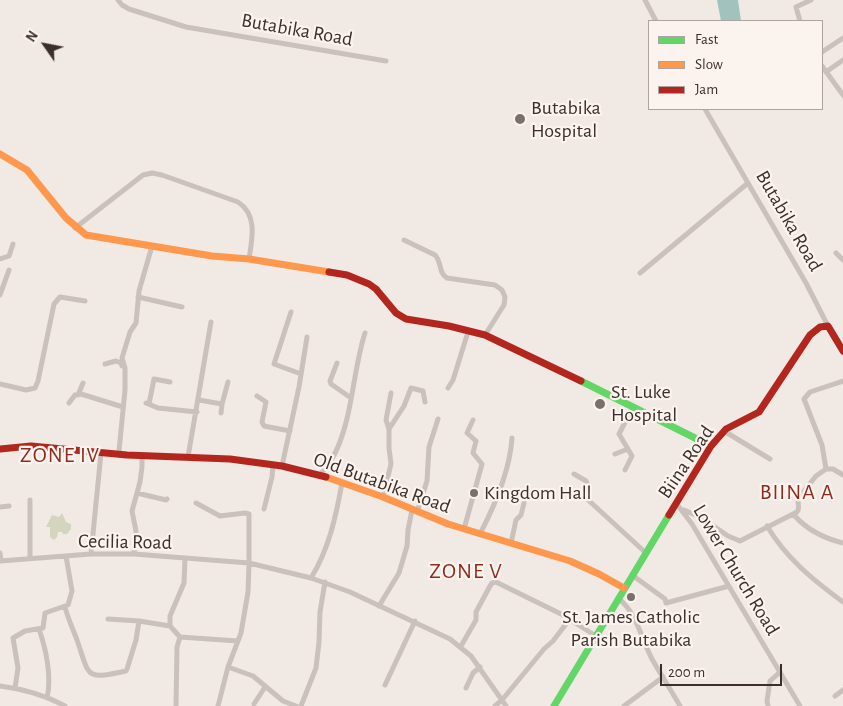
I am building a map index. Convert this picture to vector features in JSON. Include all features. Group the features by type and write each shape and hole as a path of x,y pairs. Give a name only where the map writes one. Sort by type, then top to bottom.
{"main road":[{"path":"0,154 27,170 80,232 94,237 347,275 376,289 396,313 406,319 450,326 485,335 711,446"},
{"name":"Butabika Road","path":"828,326 842,346"},
{"name":"Biina Road","path":"554,706 711,446 724,432 738,422 759,412 810,335 818,328 828,326"},
{"name":"Old Butabika Road","path":"0,448 31,446 142,456 230,459 282,466 320,475 383,496 415,511 464,529 578,564 624,588"}],"street":[{"name":"Butabika Road","path":"118,0 129,9 186,27 386,61"},
{"path":"645,0 655,20"},
{"path":"800,20 796,7 812,0"},
{"path":"823,51 843,38"},
{"path":"826,72 843,60"},
{"path":"823,68 843,95"},
{"name":"Butabika Road","path":"706,110 806,283 828,326"},
{"path":"75,228 143,175 152,173 238,202 246,207 252,223 249,259"},
{"path":"640,273 748,183"},
{"path":"404,240 435,255 438,258 441,274 447,278 495,285 502,290 504,305 485,335"},
{"path":"0,259 9,256 13,244"},
{"path":"118,454 125,390 125,370 122,358 130,332 136,323 138,297 152,246"},
{"path":"836,253 843,260"},
{"path":"0,293 9,270"},
{"path":"138,297 182,307"},
{"path":"0,384 26,390 35,388 54,304 60,298 85,301"},
{"path":"292,312 274,364 301,374"},
{"path":"188,457 211,322"},
{"path":"448,388 453,380 468,332"},
{"path":"320,475 338,447 365,333"},
{"path":"282,466 307,337"},
{"path":"105,364 119,361 125,370"},
{"path":"337,363 330,381 331,384 351,398"},
{"path":"170,382 154,379 147,404 158,408 197,412"},
{"path":"826,469 822,445 804,399 810,392 843,381"},
{"path":"78,395 83,383"},
{"path":"221,413 227,384 234,388"},
{"path":"389,429 404,406 411,388 424,391 425,402"},
{"path":"383,496 391,464 389,429 386,420 391,392"},
{"path":"69,403 75,395 78,395 123,407"},
{"path":"257,396 266,402 262,422 264,426 290,431"},
{"path":"199,400 222,404"},
{"path":"626,470 632,456 619,434 633,407"},
{"path":"380,606 399,574 407,546 408,530 428,481 429,447 438,419"},
{"path":"464,529 482,464 474,453 476,441 467,433 473,420"},
{"path":"724,432 770,458"},
{"path":"480,534 499,492 510,456 512,438"},
{"path":"615,454 628,450"},
{"path":"91,554 101,453"},
{"path":"134,554 136,531 132,510 142,467 142,456"},
{"path":"264,508 273,464"},
{"path":"682,509 702,518 728,536 738,540 744,539 767,526 794,515 799,510 797,500 799,497 816,476 826,469 833,469 843,475"},
{"path":"574,474 588,484 586,498 646,553"},
{"path":"311,578 317,568 336,518 342,483"},
{"path":"137,493 167,499"},
{"path":"30,500 30,558"},
{"path":"196,503 220,516 249,514 247,603 238,642 228,668 218,706"},
{"path":"511,543 516,520 521,516 524,503"},
{"name":"Lower Church Road","path":"676,503 682,509 729,586 799,706"},
{"path":"0,507 9,506"},
{"path":"794,515 807,528 829,540 843,543"},
{"path":"767,526 780,546 808,576 843,602"},
{"path":"0,553 1,561"},
{"name":"Cecilia Road","path":"1,561 91,554 134,554 249,563 325,582 415,621 444,635 461,646 480,667 506,706"},
{"path":"15,688 18,668 13,638 25,631 43,628 45,613 68,605 72,591 66,556"},
{"path":"170,626 170,616 184,582 185,558"},
{"path":"632,575 665,599 666,603 729,586"},
{"path":"301,706 316,668 320,612 325,582"},
{"path":"461,646 476,620 476,612 490,586 496,582 596,636"},
{"path":"618,598 632,614 652,658 680,706"},
{"path":"64,607 68,621 77,639 85,666 89,672 99,675 127,669 138,621"},
{"path":"470,609 476,612"},
{"path":"108,619 170,626 180,637 238,642"},
{"path":"495,706 544,648 554,641 569,620"},
{"path":"385,685 415,621"},
{"path":"39,629 47,667 47,698"},
{"path":"176,706 177,648 180,637"},
{"path":"466,688 474,673 480,667"},
{"path":"228,668 253,676 283,701 296,706"},
{"path":"768,706 770,681 780,672"},
{"path":"624,706 663,677"},
{"path":"0,686 15,688 65,706"},
{"path":"254,704 265,687"},
{"path":"836,696 843,690"}],"green space":[{"path":"62,513 66,522 71,524 71,529 67,534 58,532 54,540 50,537 50,527 46,527 52,515 59,517"}],"water":[{"path":"717,0 738,0 741,20 721,20"}],"traffic: fast":[{"path":"581,381 711,446"},
{"path":"554,706 669,515"}],"traffic: slow":[{"path":"0,154 27,170 66,218 86,235 212,256 249,259 329,272"},
{"path":"326,477 383,497 448,524 570,561 624,588"}],"traffic: jam":[{"path":"329,272 347,275 369,284 376,289 396,313 406,319 449,326 485,335 581,381"},
{"path":"669,515 711,446 726,429 759,412 810,335 820,327 828,326 843,351"},
{"path":"0,449 31,446 127,455 230,459 282,466 326,477"}],"place":[{"name":"Butabika Hospital","path":"520,119"},
{"name":"St. Luke Hospital","path":"600,404"},
{"name":"Kingdom Hall","path":"474,493"},
{"name":"St. James Catholic Parish Butabika","path":"631,597"}],"district":[{"name":"ZONE IV","path":"60,455"},
{"name":"BIINA A","path":"797,492"},
{"name":"ZONE V","path":"466,571"}]}
